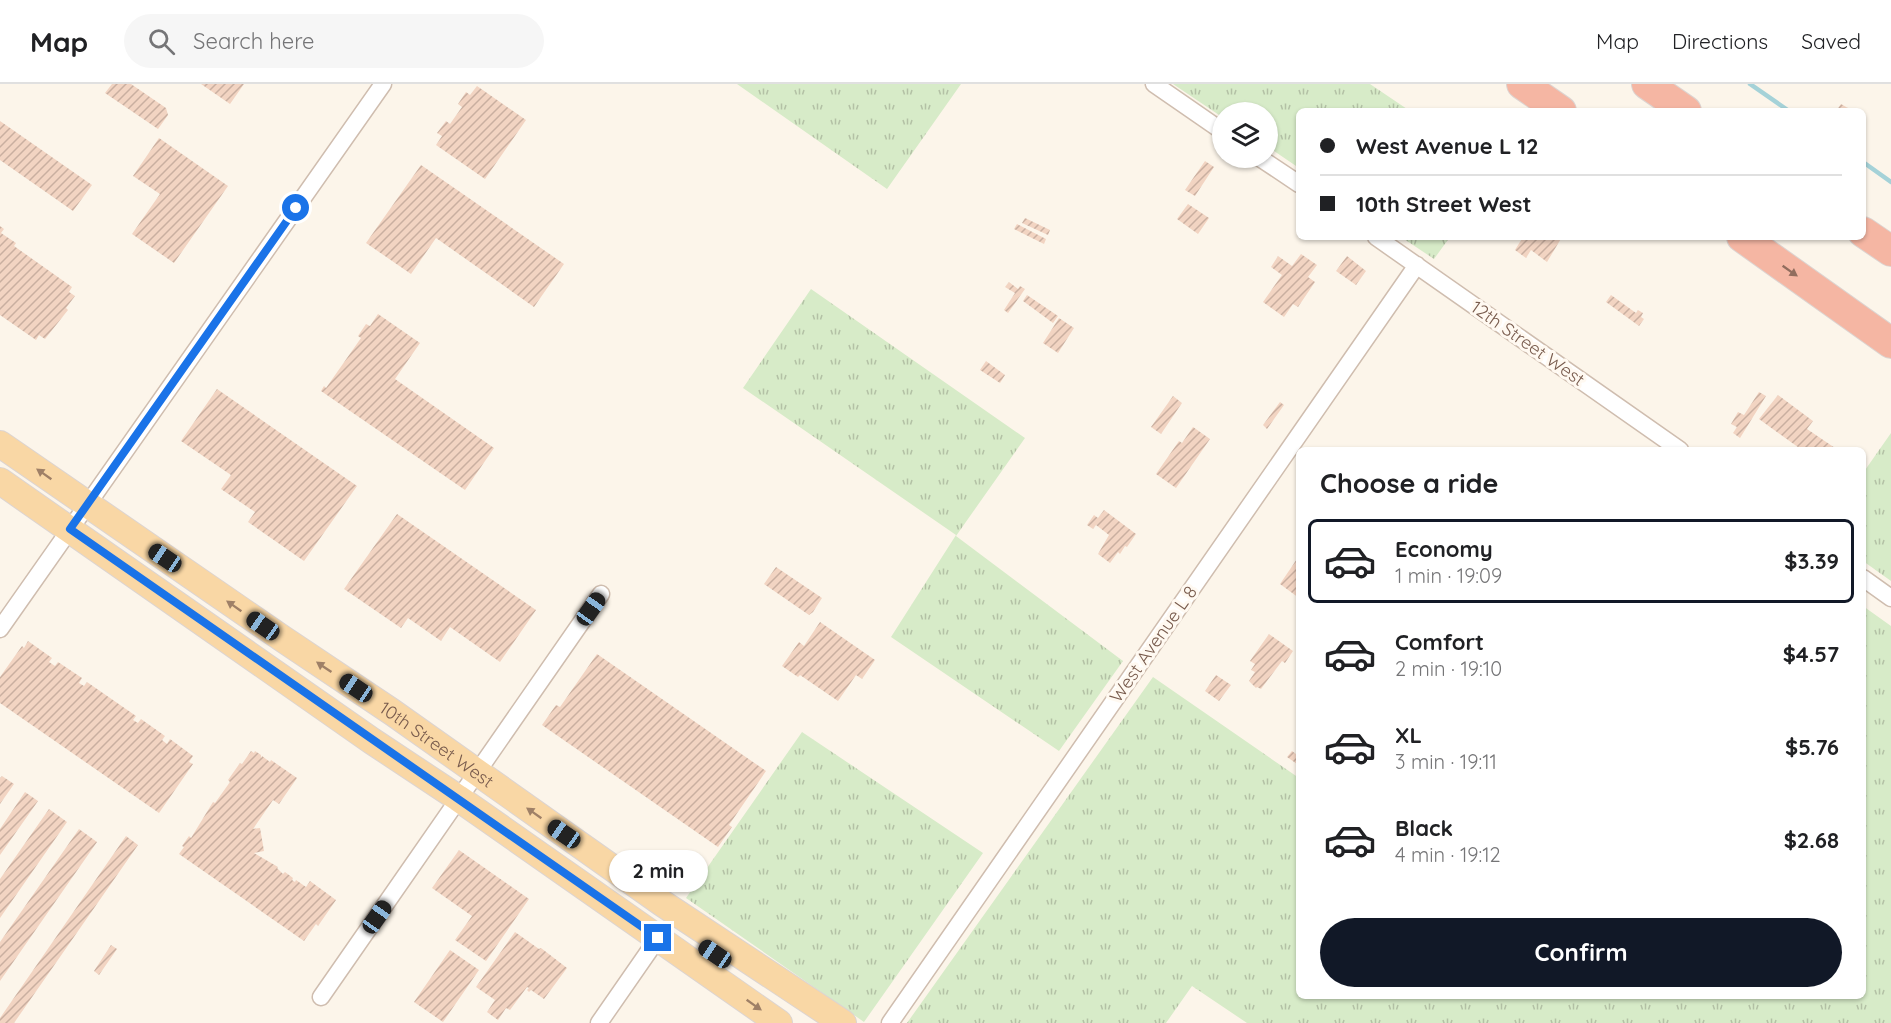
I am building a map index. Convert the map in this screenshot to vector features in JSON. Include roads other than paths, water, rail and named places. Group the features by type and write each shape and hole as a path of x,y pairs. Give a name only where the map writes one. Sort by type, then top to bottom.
{"highway":[{"path":"1522,84 1557,108"},
{"path":"1647,84 1682,108"},
{"path":"1866,234 1891,251"},
{"path":"1746,240 1891,343"}],"main road":[{"name":"10th Street West","path":"0,444 392,712 669,907 843,1023"},
{"name":"10th Street West","path":"0,481 779,1023"},
{"path":"658,938 664,932 671,930 682,933 732,966 752,974 776,979"}],"street":[{"path":"0,629 383,84"},
{"path":"1154,84 1212,124"},
{"path":"1275,168 1296,182"},
{"name":"12th Street West","path":"1380,240 1676,447"},
{"name":"West Avenue L 8","path":"890,1023 1417,266"},
{"path":"1866,580 1891,598"},
{"path":"321,997 602,594"},
{"path":"599,1023 658,938"}],"waterway":[{"path":"1750,84 1785,108"},
{"path":"1866,164 1891,182"}]}
